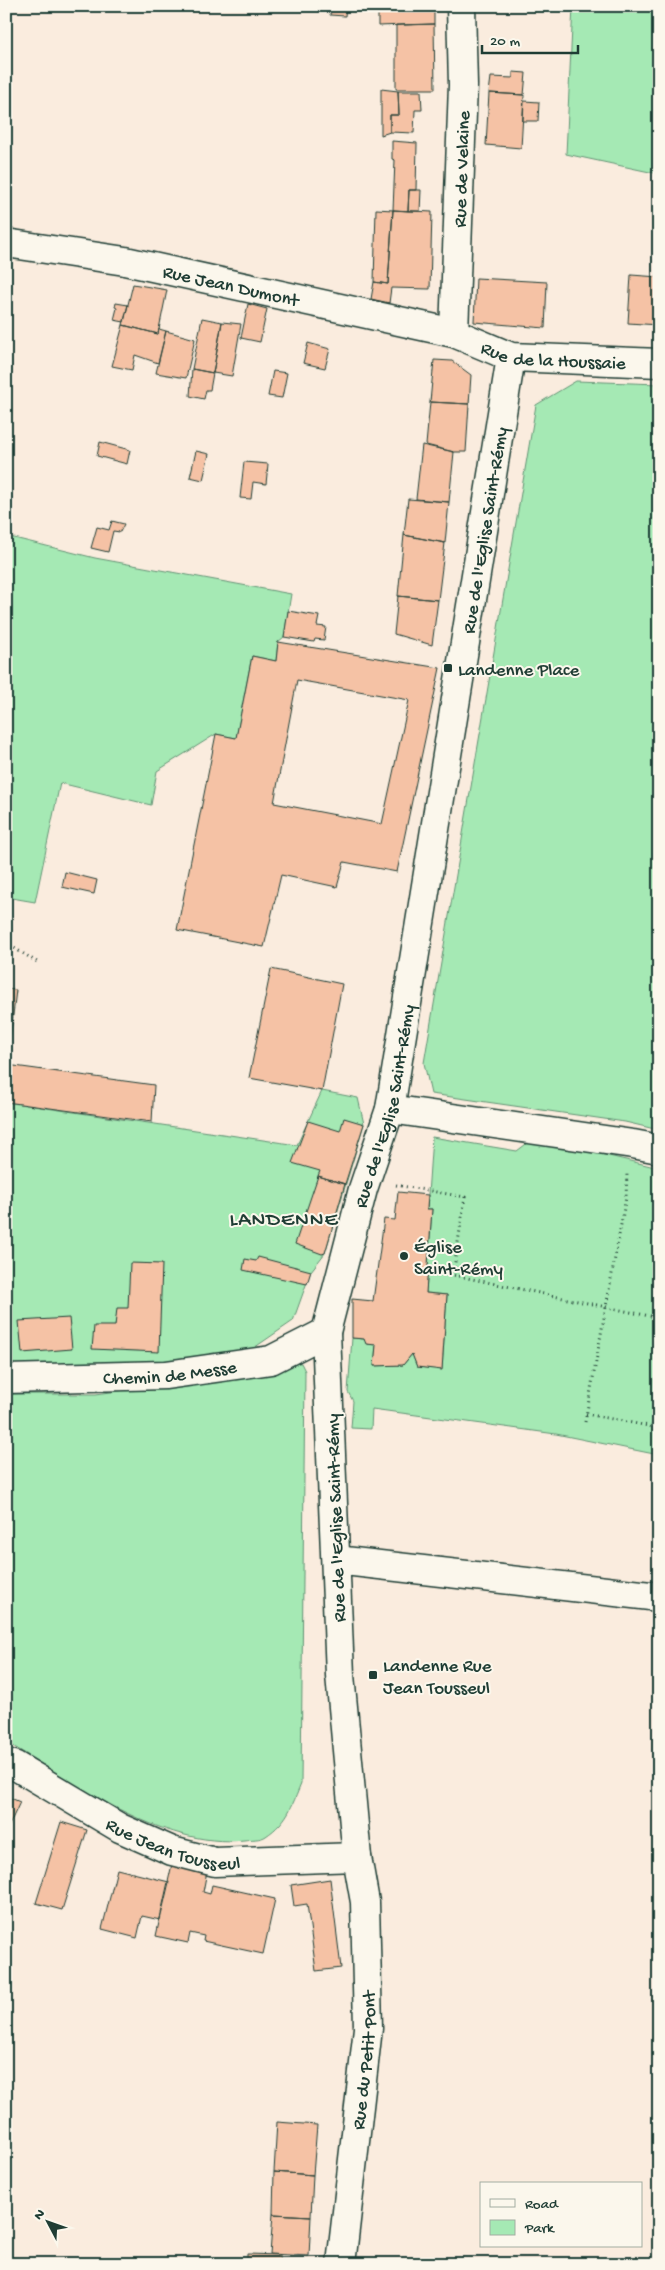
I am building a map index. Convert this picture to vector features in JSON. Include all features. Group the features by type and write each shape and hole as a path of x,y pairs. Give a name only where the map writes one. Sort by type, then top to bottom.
{"street":[{"name":"Rue de Velaine","path":"454,332 463,85 461,6"},
{"name":"Rue Jean Dumont","path":"6,243 125,261 454,332"},
{"name":"Rue de la Houssaie","path":"454,332 511,357 659,363"},
{"name":"Rue de l'Eglise Saint-Rémy","path":"357,1857 340,1675 326,1332 366,1181 390,1109 511,357"},
{"path":"390,1109 646,1146"},
{"name":"Chemin de Messe","path":"6,1379 166,1375 271,1360 326,1332"},
{"path":"336,1560 659,1597"},
{"name":"Rue Jean Tousseul","path":"6,1763 14,1765 120,1828 172,1851 216,1862 357,1857"},
{"name":"Rue du Petit Pont","path":"340,2264 368,2028 365,1902 357,1857"}],"path":[{"path":"6,943 36,962"},
{"path":"585,1422 626,1196 627,1175 646,1146"},
{"path":"366,1181 465,1197 453,1275 659,1318"},
{"path":"586,1414 659,1428"}],"green space":[{"path":"573,6 659,6 659,174 566,154"},
{"path":"576,381 659,384 659,1130 625,1122 431,1094 424,1063 536,405"},
{"path":"6,536 95,558 291,594 284,637 278,642 276,661 252,656 236,738 216,734 157,771 151,805 60,783 35,902 6,897"},
{"path":"322,1091 358,1098 364,1124 325,1253 311,1271 293,1321 248,1352 161,1362 6,1367 6,1102 297,1145"},
{"path":"432,1137 517,1151 534,1138 659,1168 659,1455 556,1434 372,1409 371,1429 351,1428 353,1401 348,1392 352,1338 364,1339 367,1344 376,1345 374,1366 403,1365 412,1354 417,1367 442,1369 447,1295 426,1293 432,1209 427,1209"},
{"path":"287,1362 301,1363 305,1371 301,1784 292,1806 284,1819 273,1831 264,1837 244,1840 213,1840 181,1834 119,1809 89,1793 6,1742 6,1394 96,1394 254,1373"}],"building":[{"path":"331,6 346,6 345,16 330,15"},
{"path":"378,6 434,6 434,24 378,26"},
{"path":"434,24 435,89 396,89 396,25"},
{"path":"513,72 526,73 524,95 489,93 491,77 513,78"},
{"path":"381,89 398,91 399,115 390,115 390,132 381,135"},
{"path":"398,91 421,91 422,110 415,110 414,133 390,132 390,115 399,115"},
{"path":"489,93 524,95 521,148 486,145"},
{"path":"524,101 539,102 538,121 523,121"},
{"path":"392,141 417,143 416,190 409,190 408,211 393,210 395,160 392,159"},
{"path":"409,190 421,190 420,211 408,211"},
{"path":"376,209 393,210 388,284 374,282"},
{"path":"393,210 432,212 430,289 391,288 389,303 371,299 374,282 388,284"},
{"path":"631,275 659,277 659,325 628,323"},
{"path":"476,278 547,282 545,328 474,322"},
{"path":"133,284 167,290 158,334 123,325"},
{"path":"116,303 128,305 124,322 114,320 117,308 115,307"},
{"path":"248,304 267,309 260,342 241,338"},
{"path":"202,318 222,322 213,373 192,369"},
{"path":"222,322 241,324 232,376 213,373"},
{"path":"123,325 158,334 159,329 166,331 158,363 135,355 132,370 112,366"},
{"path":"166,331 195,339 186,378 156,373"},
{"path":"308,343 330,349 325,368 303,363"},
{"path":"434,360 452,361 471,375 469,404 430,402"},
{"path":"192,369 213,373 210,390 206,390 204,399 190,396"},
{"path":"273,371 287,373 282,398 268,396"},
{"path":"430,402 469,404 466,452 454,452 426,445"},
{"path":"100,442 130,450 127,464 97,456"},
{"path":"422,445 454,452 449,502 416,499"},
{"path":"196,451 209,454 203,480 190,477"},
{"path":"244,462 268,464 266,484 253,482 251,499 240,498"},
{"path":"408,499 449,502 445,543 404,535"},
{"path":"112,521 124,524 120,532 113,531 108,552 91,548 97,527 109,530"},
{"path":"404,535 445,543 438,600 398,596"},
{"path":"398,596 438,600 432,645 394,634"},
{"path":"288,611 319,616 317,626 326,627 324,640 315,639 314,642 284,637"},
{"path":"278,642 440,668 397,872 344,862 337,887 281,875 264,947 177,930 216,734 236,738 252,656 276,661","holes":["297,680 409,700 382,824 274,803"]},
{"path":"65,872 97,880 94,894 62,887"},
{"path":"271,969 342,984 322,1091 249,1078"},
{"path":"6,989 16,990 7,1065 154,1085 152,1122 6,1102"},
{"path":"344,1118 364,1124 345,1184 318,1176 320,1171 292,1163 308,1121 340,1131"},
{"path":"318,1176 345,1184 325,1253 322,1254 295,1244"},
{"name":"Église Saint-Rémy","path":"398,1192 428,1195 427,1209 432,1209 426,1293 447,1295 442,1370 417,1367 412,1354 403,1365 374,1366 376,1345 366,1344 364,1339 352,1338 352,1299 373,1301 384,1219 395,1220"},
{"path":"258,1257 311,1271 307,1284 243,1270 245,1259 256,1261"},
{"path":"130,1263 162,1264 159,1352 92,1349 94,1326 115,1326 117,1308 128,1308"},
{"path":"69,1318 72,1349 22,1353 19,1321"},
{"path":"6,1796 20,1802 6,1832"},
{"path":"61,1822 87,1830 62,1910 36,1903"},
{"path":"172,1864 207,1871 203,1892 210,1894 212,1885 275,1899 263,1954 203,1941 204,1936 190,1933 188,1943 156,1936"},
{"path":"117,1869 169,1882 160,1920 142,1916 137,1938 102,1929"},
{"path":"330,1879 341,1968 316,1971 307,1904 294,1906 291,1885"},
{"path":"277,2122 317,2125 313,2175 274,2172"},
{"path":"274,2172 313,2175 311,2216 273,2214"},
{"path":"273,2214 311,2216 309,2256 270,2254"},
{"path":"247,2254 280,2255 280,2264 247,2264"}],"place":[{"name":"Landenne Place","path":"448,668"},
{"name":"Église Saint-Rémy","path":"404,1256"},
{"name":"Landenne Rue Jean Tousseul","path":"373,1675"}],"district":[{"name":"LANDENNE","path":"284,1218"}]}
